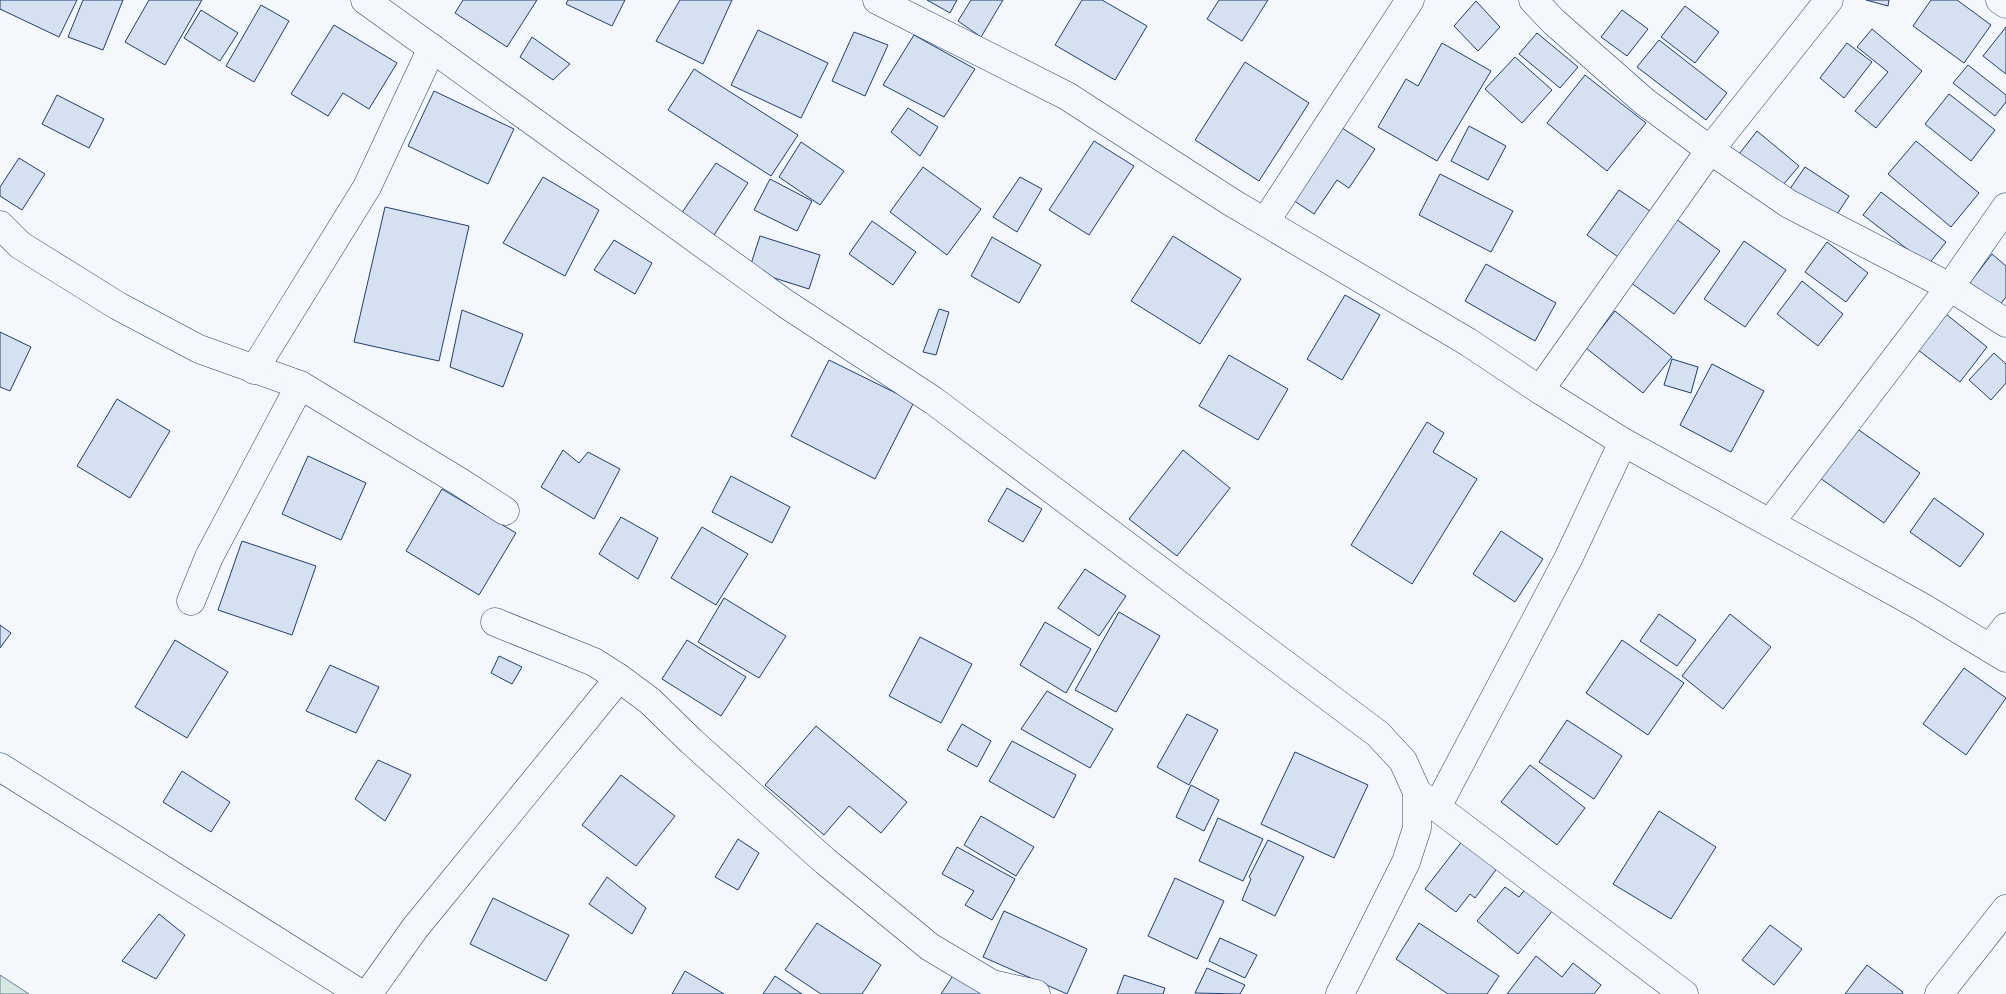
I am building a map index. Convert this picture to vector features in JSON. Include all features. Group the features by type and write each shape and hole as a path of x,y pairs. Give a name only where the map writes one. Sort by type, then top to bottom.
{"street":[{"path":"365,0 786,304 934,401 1378,734 1403,761 1427,800 1684,994"},
{"path":"877,0 1067,96 1265,222 1468,342 1623,442 1922,607 1998,653 2006,627"},
{"path":"1265,222 1410,0"},
{"path":"1540,390 1710,150 1830,0"},
{"path":"2000,0 2006,4"},
{"path":"1537,2 1554,22 1645,102 1710,150 1789,204 1950,287 2006,324"},
{"path":"254,370 367,187 432,48"},
{"path":"1770,523 1950,287 2006,207"},
{"path":"0,224 20,245 118,306 199,349 300,385 505,511"},
{"path":"191,601 208,557 300,385"},
{"path":"1340,994 1406,862 1427,800 1569,556 1623,442"},
{"path":"494,622 594,662 619,678 650,701 690,741 825,861 930,947 992,984 1035,994"},
{"path":"368,994 415,928 619,678"},
{"path":"0,767 361,994"},
{"path":"1938,994 2006,910"}],"shaded area":[{"path":"0,975 29,994 0,994"}],"building":[{"path":"0,0 77,0 59,37 0,9"},
{"path":"83,0 123,0 103,50 68,37"},
{"path":"149,0 202,0 165,65 125,42"},
{"path":"463,0 537,0 507,47 455,13"},
{"path":"568,0 625,0 612,26 566,4"},
{"path":"680,0 732,0 703,64 656,41"},
{"path":"927,0 957,0 950,13"},
{"path":"971,0 1003,0 981,37 958,21"},
{"path":"1082,0 1102,0 1147,26 1115,80 1055,45"},
{"path":"1219,0 1268,0 1242,41 1207,19"},
{"path":"1866,0 1889,0 1888,6"},
{"path":"1931,0 1957,0 1991,25 1964,63 1913,26"},
{"path":"1476,1 1500,27 1478,51 1454,26"},
{"path":"261,5 289,21 254,82 226,66"},
{"path":"1685,6 1719,32 1695,63 1661,37"},
{"path":"201,10 238,33 220,61 184,38"},
{"path":"1622,10 1648,29 1627,56 1601,37"},
{"path":"334,25 397,63 369,109 343,93 328,116 291,94"},
{"path":"2006,27 2006,74 1983,56"},
{"path":"1872,29 1922,71 1876,128 1855,111 1888,72 1857,47"},
{"path":"758,30 828,63 801,118 731,85"},
{"path":"854,32 888,45 865,96 832,81"},
{"path":"1537,33 1578,67 1560,88 1519,54"},
{"path":"914,35 975,69 944,117 883,85"},
{"path":"532,37 570,64 553,80 520,57"},
{"path":"1659,40 1727,93 1706,120 1637,67"},
{"path":"1442,43 1491,71 1437,161 1378,127 1406,79 1418,86"},
{"path":"1847,43 1872,62 1844,98 1820,78"},
{"path":"1515,57 1552,90 1522,123 1485,89"},
{"path":"1245,62 1309,103 1259,181 1195,140"},
{"path":"1968,65 2006,95 2006,102 1995,116 1953,83"},
{"path":"694,69 798,135 771,176 668,110"},
{"path":"1585,75 1646,123 1607,171 1547,123"},
{"path":"434,91 514,129 488,184 408,146"},
{"path":"1949,94 1995,130 1971,161 1925,124"},
{"path":"57,95 104,119 89,148 42,124"},
{"path":"908,108 938,127 920,156 891,132"},
{"path":"1469,126 1506,146 1488,180 1451,161"},
{"path":"1342,128 1375,149 1349,188 1337,180 1314,214 1293,200"},
{"path":"1757,131 1799,166 1777,192 1736,158"},
{"path":"1094,141 1134,166 1089,235 1049,210"},
{"path":"1916,141 1979,193 1951,227 1888,174"},
{"path":"801,142 844,171 820,205 779,177"},
{"path":"19,158 45,174 22,210 0,196 0,187"},
{"path":"716,163 748,183 714,235 681,214"},
{"path":"923,167 981,209 947,255 890,212"},
{"path":"1805,167 1849,196 1830,225 1785,196"},
{"path":"1440,174 1513,211 1491,252 1419,215"},
{"path":"543,177 599,210 565,276 503,243"},
{"path":"1020,177 1042,189 1017,232 993,217"},
{"path":"770,179 812,201 797,231 754,210"},
{"path":"1619,190 1653,213 1621,259 1587,235"},
{"path":"1881,192 1946,242 1928,265 1863,215"},
{"path":"385,207 469,226 439,361 354,342"},
{"path":"1676,219 1720,251 1674,314 1630,282"},
{"path":"872,221 916,252 893,285 849,254"},
{"path":"760,236 820,255 809,289 749,270"},
{"path":"1173,236 1241,279 1200,344 1131,301"},
{"path":"992,237 1041,265 1019,303 971,276"},
{"path":"614,240 652,263 635,294 594,270"},
{"path":"1744,241 1786,270 1745,327 1704,299"},
{"path":"1827,242 1868,273 1846,302 1805,272"},
{"path":"1992,254 2006,266 2006,297 1995,311 1965,289"},
{"path":"1486,264 1556,303 1535,341 1465,301"},
{"path":"1802,281 1843,314 1818,346 1777,314"},
{"path":"1345,295 1380,315 1342,380 1307,359"},
{"path":"939,309 949,312 936,355 923,352"},
{"path":"462,310 523,334 503,387 450,367"},
{"path":"1941,310 1987,347 1960,382 1913,346"},
{"path":"1615,311 1672,357 1643,393 1586,348"},
{"path":"0,332 31,347 10,391 0,387"},
{"path":"1994,353 2006,364 2006,383 1991,400 1969,380"},
{"path":"1229,355 1288,389 1258,440 1199,406"},
{"path":"1672,359 1698,367 1691,393 1664,385"},
{"path":"829,360 914,402 875,479 791,436"},
{"path":"1712,364 1764,391 1731,452 1680,425"},
{"path":"117,399 170,431 130,498 77,466"},
{"path":"1427,422 1444,433 1433,452 1477,479 1412,584 1351,545"},
{"path":"1856,428 1920,473 1884,523 1820,478"},
{"path":"563,450 579,463 588,452 620,469 594,519 541,487"},
{"path":"1183,450 1230,488 1177,556 1129,519"},
{"path":"308,456 366,483 341,540 282,514"},
{"path":"731,476 790,507 772,543 712,512"},
{"path":"1007,488 1042,509 1023,542 988,521"},
{"path":"442,489 516,533 479,595 406,551"},
{"path":"1934,498 1984,534 1960,567 1910,532"},
{"path":"621,517 658,538 638,579 599,554"},
{"path":"702,527 748,554 716,605 671,578"},
{"path":"1501,531 1543,559 1515,602 1473,574"},
{"path":"242,541 316,566 292,635 218,610"},
{"path":"1085,569 1126,596 1099,636 1058,608"},
{"path":"724,598 786,636 759,678 698,642"},
{"path":"1119,612 1160,636 1116,712 1075,690"},
{"path":"1659,614 1696,640 1677,666 1640,641"},
{"path":"1730,614 1771,647 1723,709 1682,676"},
{"path":"1045,622 1091,649 1066,693 1020,665"},
{"path":"0,625 11,633 0,648"},
{"path":"920,637 972,664 941,723 889,696"},
{"path":"175,640 228,672 187,738 135,707"},
{"path":"687,640 746,677 721,716 662,679"},
{"path":"1622,640 1684,683 1648,735 1586,693"},
{"path":"499,656 522,667 512,684 491,673"},
{"path":"330,665 379,687 356,733 306,711"},
{"path":"1964,668 2006,698 1966,755 1923,724"},
{"path":"1047,691 1113,729 1090,768 1021,729"},
{"path":"1187,714 1218,730 1189,785 1157,767"},
{"path":"1567,720 1622,756 1594,799 1539,762"},
{"path":"962,724 991,741 977,767 947,750"},
{"path":"816,726 907,802 881,833 849,806 824,835 765,785"},
{"path":"1012,741 1076,775 1054,818 989,781"},
{"path":"1295,752 1368,785 1334,858 1261,824"},
{"path":"378,760 411,775 385,821 355,799"},
{"path":"1530,765 1585,808 1557,845 1501,802"},
{"path":"182,771 230,802 211,832 163,802"},
{"path":"621,775 675,816 636,866 582,825"},
{"path":"1191,785 1219,800 1204,831 1176,817"},
{"path":"1659,811 1716,847 1671,919 1613,884"},
{"path":"981,816 1034,847 1016,876 964,845"},
{"path":"1218,818 1263,839 1243,881 1199,861"},
{"path":"738,839 759,853 738,890 715,877"},
{"path":"1268,840 1304,857 1275,916 1242,900 1251,879 1249,877"},
{"path":"1463,840 1498,867 1475,898 1470,894 1456,912 1425,889"},
{"path":"957,847 1015,879 992,920 965,905 974,891 942,874"},
{"path":"607,877 646,908 632,934 589,904"},
{"path":"1175,878 1224,901 1197,959 1148,936"},
{"path":"1530,883 1557,905 1518,954 1477,921 1505,887 1519,897"},
{"path":"493,898 569,935 546,981 470,944"},
{"path":"1004,911 1087,949 1067,994 983,957"},
{"path":"159,914 185,935 156,979 122,961"},
{"path":"817,923 881,965 862,994 821,994 785,970"},
{"path":"1419,923 1499,976 1487,994 1448,994 1396,959"},
{"path":"1770,925 1802,949 1774,985 1742,960"},
{"path":"1220,938 1257,955 1245,978 1209,961"},
{"path":"1536,956 1562,977 1573,963 1601,985 1594,994 1507,994"},
{"path":"1867,965 1903,992 1902,994 1845,994"},
{"path":"1207,968 1245,985 1240,994 1195,993"},
{"path":"685,971 724,994 672,994"},
{"path":"956,971 993,994 941,994"},
{"path":"1124,975 1165,988 1163,994 1117,994"},
{"path":"775,976 802,994 763,994"}]}
